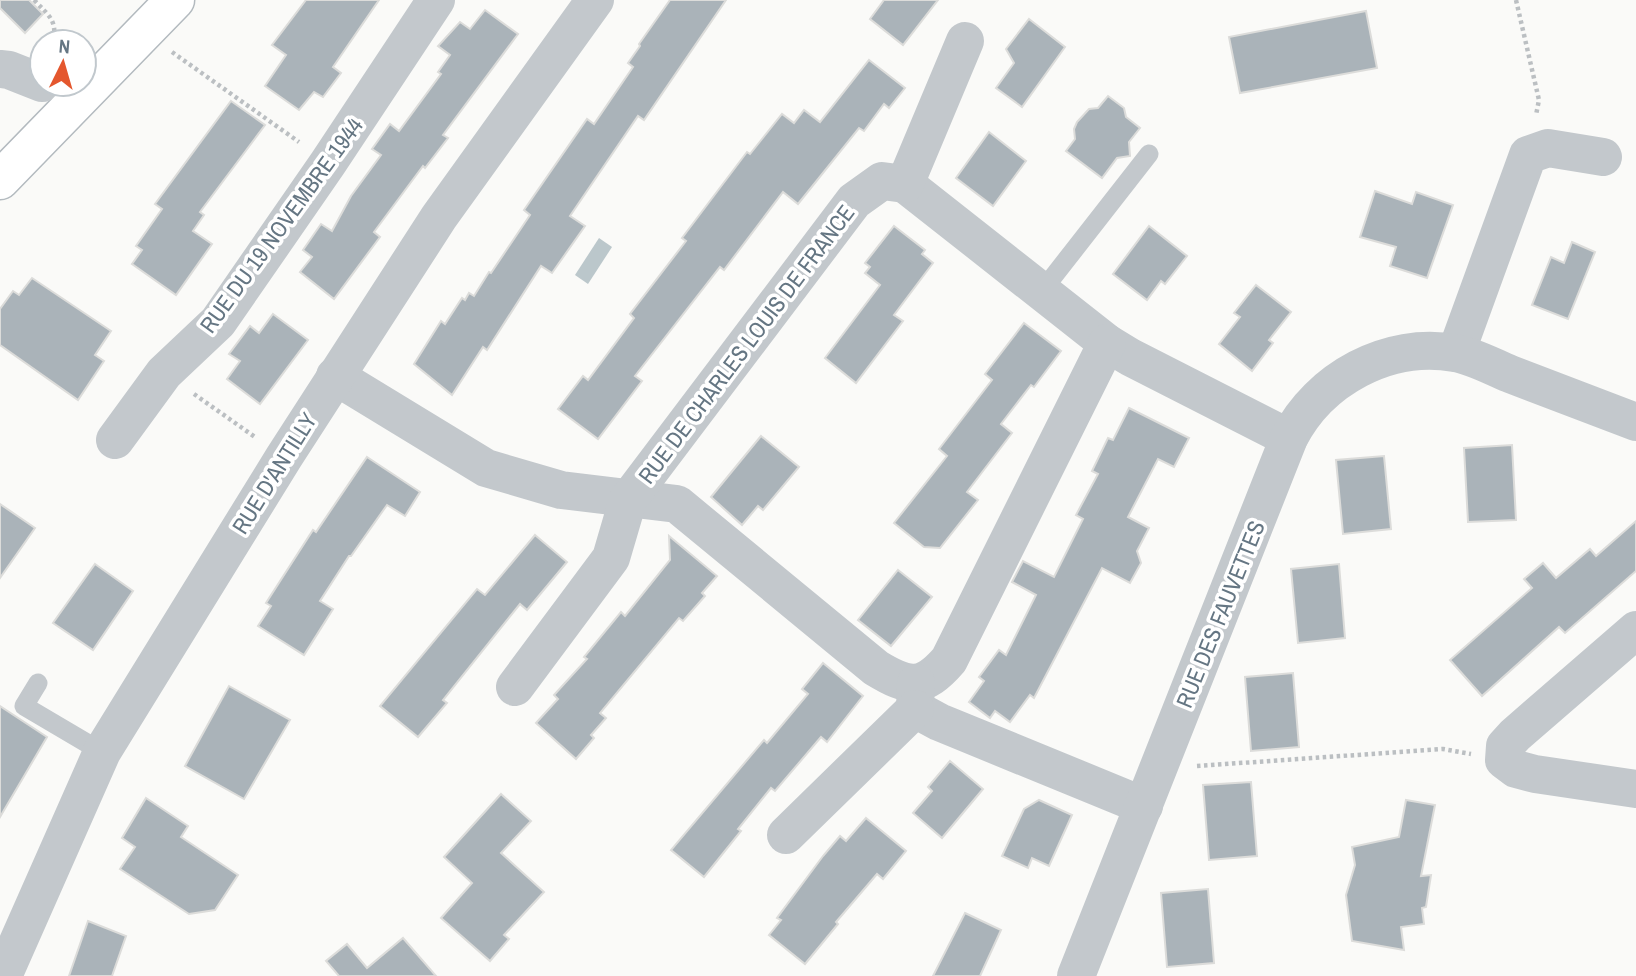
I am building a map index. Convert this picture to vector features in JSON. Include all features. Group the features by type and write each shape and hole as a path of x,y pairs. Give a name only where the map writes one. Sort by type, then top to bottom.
{"main road":[{"path":"98,60 144,30 175,0"},
{"path":"0,180 48,98"}],"street":[{"name":"RUE DU 19 NOVEMBRE 1944","path":"116,440 164,373 218,322 436,0"},
{"name":"RUE D'ANTILLY","path":"3,976 102,752 335,376 439,217 595,0"},
{"path":"965,41 905,184 1107,343 1289,438"},
{"path":"0,69 9,70 28,79"},
{"path":"1456,353 1528,155 1548,148 1603,157"},
{"name":"RUE DE CHARLES LOUIS DE FRANCE","path":"515,687 611,558 628,499 854,201 882,181 905,184"},
{"path":"786,835 949,660 1107,343"},
{"name":"RUE DES FAUVETTES","path":"1076,976 1289,438 1298,422 1325,390 1364,365 1412,351 1456,353 1636,422"},
{"name":"RUE DE CHARLES LOUIS DE FRANCE","path":"335,376 485,468 561,490 677,504 876,668 896,680 939,722 1144,806"},
{"path":"1636,630 1516,735 1505,746 1504,760 1516,769 1535,774 1636,789"}],"lane":[{"path":"1042,291 1149,153"},
{"path":"38,683 24,706 102,752"}],"path":[{"path":"34,0 51,18 55,28"},
{"path":"1516,0 1539,100 1528,155"},
{"path":"144,30 328,163"},
{"path":"164,373 284,457"},
{"path":"1163,757 1184,767 1443,749 1504,760"}],"shaded area":[{"path":"599,238 612,247 588,284 575,275"}],"building":[{"path":"0,0 29,0 43,14 25,33 0,8"},
{"path":"306,0 379,0 333,67 341,73 323,97 314,92 299,110 265,86 286,55 272,45"},
{"path":"670,0 726,0 644,120 638,116 570,216 585,226 552,273 541,266 487,350 483,347 452,395 414,364 441,321 445,324 462,298 465,300 469,293 474,296 489,272 491,273 530,215 524,210 587,119 594,124 633,67 628,63"},
{"path":"884,0 938,0 903,45 870,19"},
{"path":"485,10 518,34 443,135 448,138 425,168 423,166 374,232 380,237 334,299 300,272 312,257 303,250 321,224 332,231 351,196 381,155 372,149 390,124 399,131 441,74 438,72 450,55 438,46 460,22 470,29"},
{"path":"1366,11 1377,68 1240,93 1229,37"},
{"path":"1029,19 1065,47 1022,107 996,88 1014,63 1006,49"},
{"path":"869,60 905,88 889,108 884,104 864,131 859,128 798,204 783,192 724,270 720,267 635,376 642,381 598,439 558,409 583,376 588,380 634,318 630,314 686,241 682,238 747,152 750,154 782,114 794,123 804,110 820,122"},
{"path":"1108,96 1124,108 1126,117 1140,128 1129,142 1130,156 1117,158 1102,178 1066,151 1075,139 1074,129 1077,122 1089,109 1098,108"},
{"path":"231,101 265,125 200,212 204,215 193,231 212,244 176,295 132,264 142,250 136,246 162,209 155,204"},
{"path":"989,132 1026,161 993,206 956,178"},
{"path":"1375,191 1412,204 1416,192 1453,205 1427,278 1390,266 1396,247 1360,237"},
{"path":"894,226 925,250 922,254 933,263 894,315 903,321 856,383 825,358 880,285 865,273 870,267 865,263"},
{"path":"1149,226 1187,256 1165,284 1161,281 1147,300 1113,274"},
{"path":"1572,242 1595,252 1568,319 1532,305 1551,257 1564,263"},
{"path":"32,278 111,331 95,355 104,361 78,400 0,345 0,309 13,291 19,295"},
{"path":"1256,285 1291,312 1269,340 1273,343 1252,371 1219,344 1240,317 1234,313"},
{"path":"273,314 308,340 260,404 227,379 240,361 229,354 250,326 259,333"},
{"path":"1024,323 1061,351 1001,424 1012,433 967,492 978,500 940,548 924,547 894,523 947,456 939,449 992,380 985,374"},
{"path":"1129,408 1189,438 1174,467 1158,459 1128,517 1149,528 1137,551 1141,563 1130,583 1102,568 1034,698 1030,695 1010,722 995,711 990,718 969,702 984,681 979,677 999,650 1006,655 1036,595 1012,582 1023,561 1054,577 1083,519 1076,515 1098,474 1092,471 1108,438 1113,440"},
{"path":"761,436 799,467 763,510 758,506 742,525 711,497"},
{"path":"1512,445 1516,520 1468,522 1464,448"},
{"path":"1384,456 1391,529 1343,534 1336,460"},
{"path":"367,457 420,492 405,516 387,505 349,556 320,601 333,609 304,655 258,626 271,606 266,603 313,530 316,532"},
{"path":"0,504 35,528 0,578"},
{"path":"1636,521 1636,571 1565,633 1559,627 1482,696 1450,660 1532,588 1524,579 1543,563 1556,578 1590,549 1596,556"},
{"path":"535,535 567,562 527,610 520,604 443,700 447,703 418,737 380,706 477,589 485,595"},
{"path":"669,536 717,576 702,593 705,596 683,621 679,618 600,713 606,718 591,735 594,738 576,759 536,723 558,699 554,695 587,659 584,657 621,612 625,616 670,560"},
{"path":"95,564 133,591 93,650 53,623"},
{"path":"1339,564 1345,638 1298,643 1291,569"},
{"path":"898,570 932,597 891,646 858,620"},
{"path":"823,663 863,696 827,742 821,737 775,791 771,788 704,877 671,850 764,740 767,743 808,694 802,689"},
{"path":"1293,673 1299,747 1251,751 1245,677"},
{"path":"229,686 290,720 244,799 185,766"},
{"path":"0,706 47,737 0,817"},
{"path":"950,761 983,789 942,838 913,813 932,791 928,787"},
{"path":"1251,782 1257,856 1209,860 1203,785"},
{"path":"501,794 531,821 501,853 544,892 504,935 509,939 490,961 441,918 472,883 444,857"},
{"path":"146,798 188,826 181,837 238,875 215,910 189,914 120,869 135,847 122,838"},
{"path":"1039,800 1072,815 1049,866 1032,858 1028,868 1002,856 1024,809"},
{"path":"1406,800 1435,805 1421,876 1431,875 1426,907 1422,908 1424,924 1401,927 1404,950 1352,941 1346,895 1355,865 1352,847 1399,837"},
{"path":"866,818 906,851 883,879 877,874 805,964 769,935 781,920 777,918 823,856 840,836 846,841"},
{"path":"1208,889 1214,963 1167,967 1161,893"},
{"path":"965,913 1001,930 980,976 933,976"},
{"path":"88,921 126,936 112,976 69,976"},
{"path":"403,938 436,976 339,976 326,961 347,944 367,968"}]}
